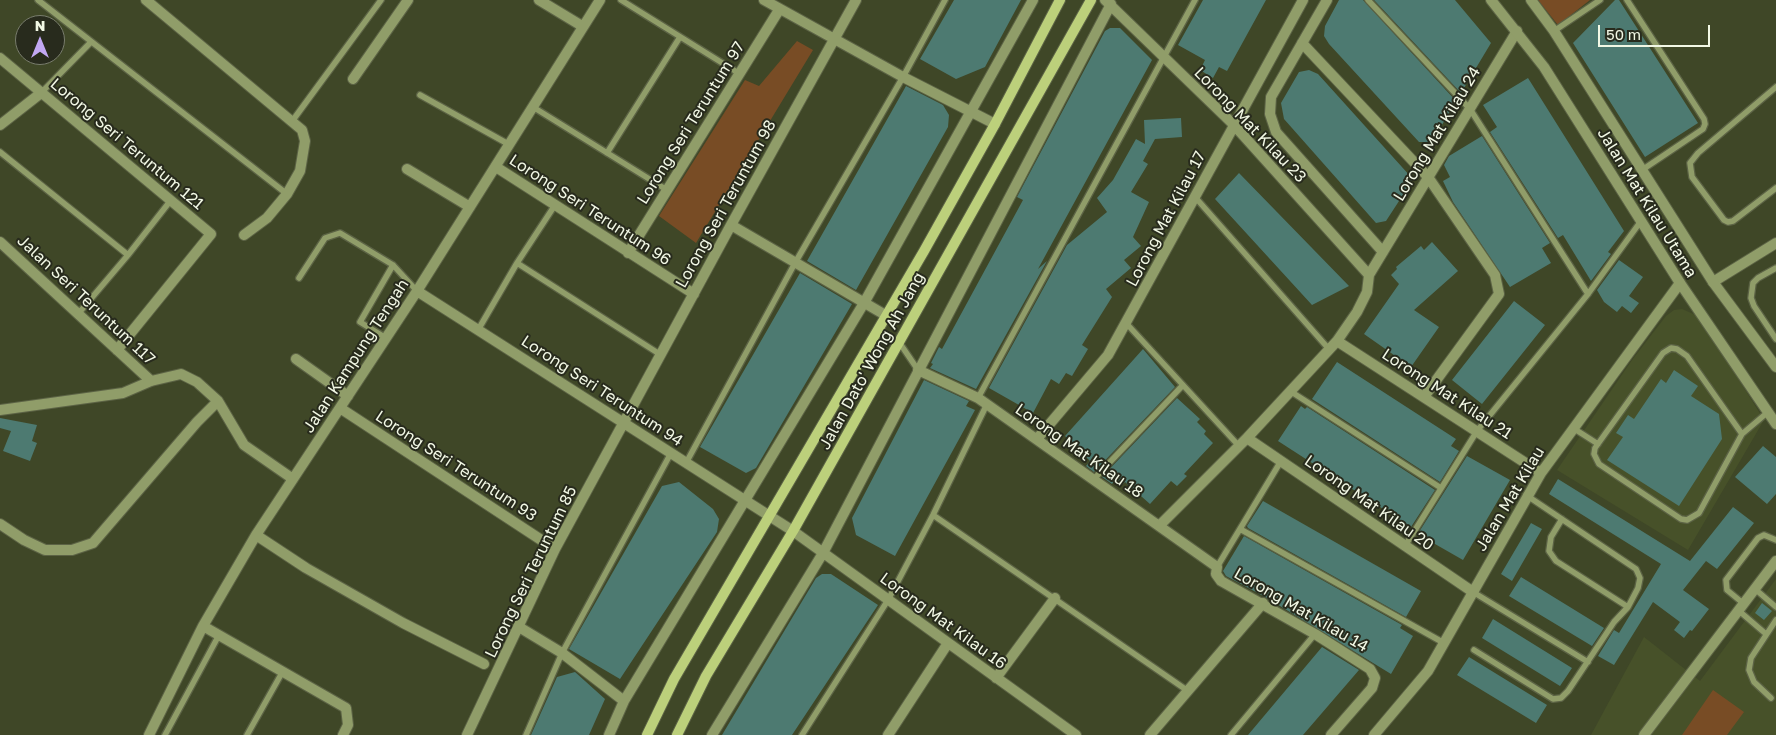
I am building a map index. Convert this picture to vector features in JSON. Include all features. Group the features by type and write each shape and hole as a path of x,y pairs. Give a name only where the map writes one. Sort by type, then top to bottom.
{"main road":[{"name":"Jalan Dato' Wong Ah Jang","path":"647,735 674,679 887,316 995,124 1060,0"},
{"name":"Jalan Dato' Wong Ah Jang","path":"677,735 706,676 793,531 1091,0"}],"street":[{"path":"146,0 293,120 302,130 305,141 304,157 300,171 287,194 267,218 244,235"},
{"path":"353,79 408,0"},
{"path":"539,0 582,26"},
{"name":"Jalan Kampung Tengah","path":"149,735 202,626 256,536 417,291 600,0"},
{"path":"764,0 903,77 995,124"},
{"name":"Lorong Seri Teruntum 98","path":"623,423 730,225 856,0"},
{"path":"609,735 624,701 864,303 1032,0"},
{"name":"Lorong Mat Kilau 17","path":"1036,439 1108,355 1303,0"},
{"path":"1326,0 1271,97 1270,114 1276,132 1383,252"},
{"name":"Jalan Mat Kilau Utama","path":"1491,0 1517,30 1544,67 1680,283 1776,424"},
{"name":"Jalan Mat Kilau Utama","path":"1531,0 1554,31 1713,282 1776,367"},
{"path":"712,735 823,553 1108,2"},
{"name":"Lorong Mat Kilau 23","path":"1108,2 1234,124 1369,275"},
{"name":"Lorong Seri Teruntum 97","path":"628,252 779,10"},
{"name":"Lorong Mat Kilau 24","path":"1369,275 1517,30"},
{"path":"1302,43 1428,177 1495,275 1499,294 1424,398"},
{"name":"Lorong Seri Teruntum 121","path":"0,58 211,234 117,350"},
{"path":"0,125 41,93"},
{"name":"Lorong Seri Teruntum 96","path":"496,167 694,294"},
{"path":"408,169 470,207"},
{"path":"730,225 887,316"},
{"name":"Jalan Seri Teruntum 117","path":"0,242 151,381"},
{"path":"1713,282 1776,243"},
{"path":"1159,526 1248,438 1336,341 1357,312 1367,292 1369,275"},
{"name":"Jalan Mat Kilau","path":"1374,735 1428,670 1526,495 1680,283"},
{"name":"Lorong Seri Teruntum 94","path":"417,291 793,531"},
{"name":"Lorong Mat Kilau 21","path":"1336,341 1541,473"},
{"path":"296,359 348,396"},
{"name":"Lorong Mat Kilau 18","path":"918,370 983,401 1217,567"},
{"path":"0,410 123,393 151,381 181,374 197,382 218,401 244,445 293,479"},
{"path":"0,524 24,540 45,550 72,550 93,544 196,422 218,401"},
{"name":"Lorong Seri Teruntum 93","path":"340,408 555,549"},
{"name":"Lorong Seri Teruntum 85","path":"467,735 555,549 623,423"},
{"name":"Lorong Mat Kilau 20","path":"1248,438 1473,592"},
{"name":"Lorong Mat Kilau 16","path":"793,531 1076,735"},
{"path":"256,536 306,568 395,619 484,664"},
{"path":"1644,735 1776,561"},
{"name":"Lorong Mat Kilau 14","path":"1217,567 1216,574 1221,581 1263,603 1370,668 1375,678 1372,688 1331,735"},
{"path":"996,678 1054,598"},
{"path":"1150,735 1263,603"},
{"path":"202,626 346,708 348,725 342,735"},
{"path":"519,627 562,653 624,701"},
{"path":"888,735 948,643"}],"lane":[{"path":"38,0 90,43 287,194"},
{"path":"293,120 381,0"},
{"path":"621,0 740,74"},
{"path":"686,463 795,263 903,77 945,0"},
{"path":"802,735 888,600 933,515 983,401 1195,0"},
{"path":"1368,0 1470,108 1588,294"},
{"path":"1554,31 1600,0"},
{"path":"1628,0 1704,119 1705,124 1703,130 1642,170"},
{"path":"607,153 680,37"},
{"path":"41,93 90,43"},
{"path":"1776,87 1698,153 1690,163 1690,168 1692,176 1724,220 1728,222 1733,221 1776,188"},
{"path":"420,95 510,145"},
{"path":"533,107 667,190"},
{"path":"0,152 128,255"},
{"path":"1195,198 1328,348"},
{"path":"78,314 171,200"},
{"path":"478,330 517,263 555,205"},
{"path":"1405,546 1477,431 1588,294 1641,221"},
{"path":"299,278 325,238 340,233 393,265 417,291"},
{"path":"517,263 661,355"},
{"path":"386,338 360,322 393,265"},
{"path":"1776,268 1753,283 1751,298 1754,306 1776,339"},
{"path":"1126,323 1239,446"},
{"path":"899,342 918,370"},
{"path":"1742,434 1687,356 1677,349 1671,348 1663,353 1598,444 1594,454 1598,464 1681,519 1687,520 1699,513 1742,434 1768,412"},
{"path":"1093,480 1183,385"},
{"path":"1290,390 1441,488"},
{"path":"1573,428 1598,444"},
{"path":"526,735 562,653 671,453"},
{"path":"1217,567 1281,461"},
{"path":"1474,650 1553,699 1561,698 1568,691 1614,622 1628,607 1638,588 1640,578 1636,569 1526,495"},
{"path":"933,515 1188,691"},
{"path":"1562,519 1551,538 1549,551 1556,561 1628,607"},
{"path":"1240,529 1444,643"},
{"path":"1766,634 1727,590 1726,580 1758,538 1764,535 1776,540"},
{"path":"1755,589 1776,607"},
{"path":"1473,592 1588,662"},
{"path":"1771,698 1754,682 1749,670 1751,658 1776,620"},
{"path":"1231,735 1315,634"},
{"path":"165,735 219,635"},
{"path":"247,735 283,671"}],"shaded area":[{"path":"1538,0 1590,0 1558,25"},
{"path":"797,41 813,50 696,243 659,216 745,80 759,86"},
{"path":"1682,309 1700,317 1764,420 1688,550 1557,470 1632,360 1666,316 1674,310"},
{"path":"1776,579 1776,735 1591,735 1644,637 1700,681"},
{"path":"1713,690 1744,712 1727,735 1682,735"}],"building":[{"path":"954,0 1021,0 985,67 956,79 920,59"},
{"path":"1203,0 1266,0 1227,71 1219,67 1213,78 1200,70 1205,60 1178,45"},
{"path":"1339,0 1363,0 1456,101 1432,142 1419,142 1329,44 1324,36 1325,26"},
{"path":"1374,0 1455,0 1491,43 1461,93"},
{"path":"1615,0 1619,0 1698,123 1645,157 1573,43"},
{"path":"1110,28 1120,28 1152,60 1038,269 1047,261 976,389 930,368 933,364 931,363 939,347 942,349 1023,200 1017,197 1105,31"},
{"path":"1309,70 1318,74 1411,177 1409,181 1414,178 1386,221 1376,223 1284,119 1281,103 1299,72"},
{"path":"1528,78 1624,231 1608,252 1611,254 1591,281 1563,235 1558,238 1490,132 1497,127 1483,105"},
{"path":"906,86 943,105 949,115 948,127 856,290 807,261"},
{"path":"1181,118 1182,137 1155,139 1143,161 1148,164 1131,192 1149,202 1133,237 1141,246 1124,260 1131,268 1106,289 1112,297 1082,345 1088,349 1072,376 1066,373 1059,384 1051,379 1033,413 989,388 1067,245 1107,212 1097,198 1113,180 1136,139 1145,144 1144,120"},
{"path":"1482,136 1550,243 1542,248 1551,263 1510,287 1453,202 1443,181 1450,177 1444,165 1449,156"},
{"path":"1239,173 1349,286 1312,305 1215,199"},
{"path":"1432,242 1458,271 1414,310 1439,327 1411,367 1364,334 1399,284 1391,275 1397,269 1396,267 1421,246 1424,250"},
{"path":"1619,260 1643,277 1629,296 1639,303 1631,313 1622,306 1617,312 1604,302 1597,290"},
{"path":"800,273 852,304 756,468 746,473 700,447"},
{"path":"1514,301 1545,325 1482,404 1452,380"},
{"path":"1143,349 1175,387 1094,472 1086,466 1090,461 1065,436"},
{"path":"1337,362 1456,439 1451,446 1459,451 1440,482 1312,399"},
{"path":"1674,370 1698,386 1691,396 1719,414 1722,439 1679,506 1607,460 1623,437 1616,433 1628,415 1634,419 1661,379 1666,383"},
{"path":"924,380 969,401 966,406 975,410 895,556 856,535 852,518"},
{"path":"1177,398 1200,419 1197,422 1206,431 1204,434 1213,443 1184,474 1187,476 1177,486 1171,481 1150,504 1125,482 1122,485 1116,479 1112,484 1102,477"},
{"path":"1301,406 1305,409 1307,407 1435,490 1411,527 1278,441"},
{"path":"0,418 37,425 32,441 37,443 30,461 3,451 11,431 0,428"},
{"path":"1763,446 1776,457 1776,494 1767,504 1735,477"},
{"path":"1467,456 1510,480 1463,560 1421,536 1419,532"},
{"path":"1558,479 1690,561 1733,507 1754,523 1717,569 1706,561 1683,590 1709,609 1684,638 1674,630 1680,622 1653,602 1614,665 1598,656 1614,630 1619,633 1661,564 1549,494"},
{"path":"679,482 713,509 719,519 717,532 620,679 569,649 662,486"},
{"path":"1263,501 1421,591 1406,617 1248,528 1247,526"},
{"path":"1531,523 1542,529 1512,581 1501,574"},
{"path":"1244,536 1402,625 1400,628 1413,636 1391,674 1267,598 1226,576 1223,571"},
{"path":"822,574 831,574 878,605 792,735 722,735 816,578"},
{"path":"1521,577 1604,628 1592,646 1509,596"},
{"path":"1762,603 1772,611 1764,620 1755,613"},
{"path":"1493,619 1572,668 1560,686 1482,638"},
{"path":"1322,647 1359,670 1303,735 1248,735"},
{"path":"1469,657 1547,705 1536,723 1457,675"},
{"path":"575,672 605,699 589,735 531,735 557,677"}]}
